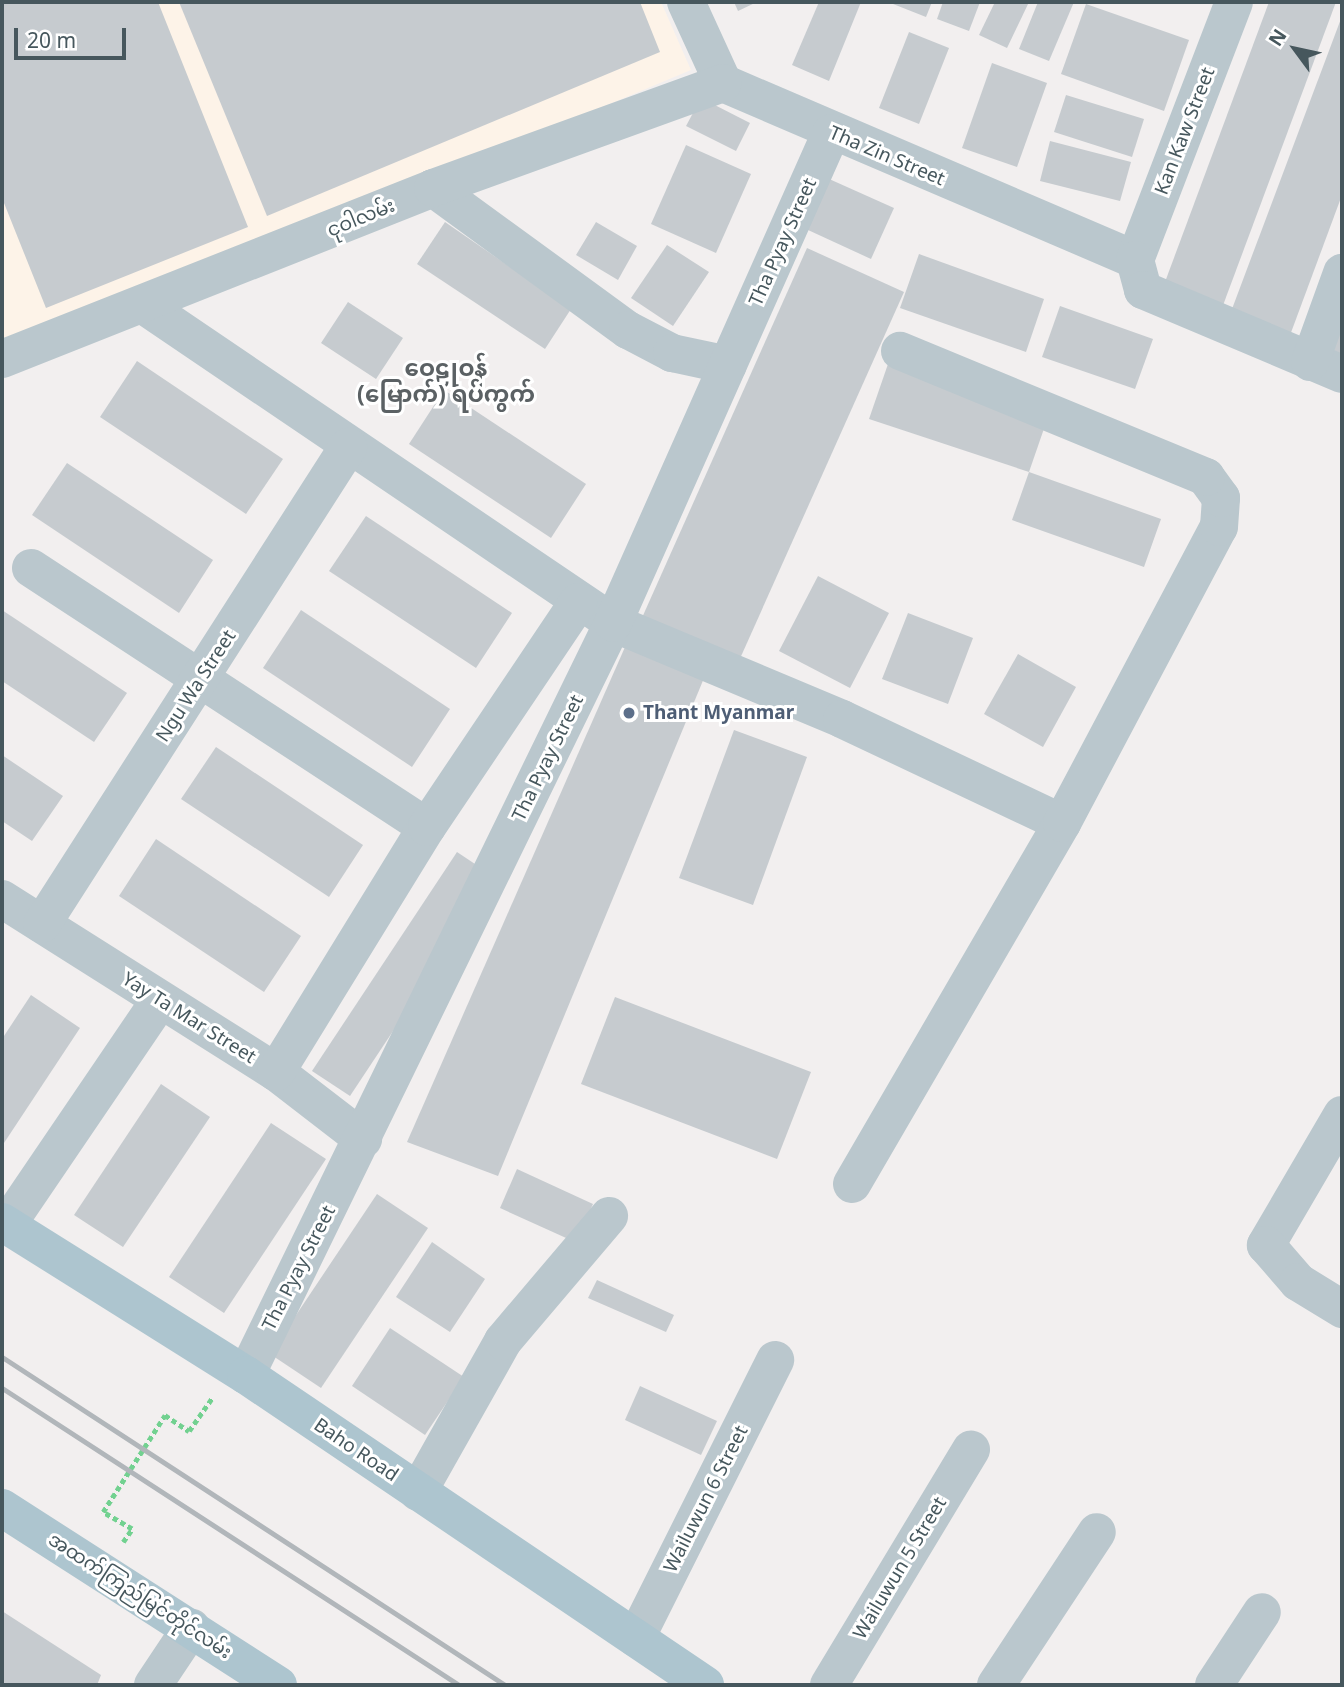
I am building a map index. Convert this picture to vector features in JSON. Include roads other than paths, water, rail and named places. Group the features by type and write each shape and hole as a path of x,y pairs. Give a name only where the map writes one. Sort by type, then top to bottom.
{"main road":[{"name":"Baho Road","path":"4,1224 239,1371 705,1685"},
{"name":"အထက်ကြည်မြင်တိုင်လမ်း","path":"2,1508 278,1685"}],"street":[{"path":"686,2 723,83"},
{"name":"Kan Kaw Street","path":"1135,260 1231,3"},
{"name":"Tha Zin Street","path":"723,83 831,132 1135,260"},
{"name":"ငုဝါလမ်း","path":"2,359 145,306 433,188 723,83"},
{"name":"Tha Pyay Street","path":"239,1371 363,1139 613,623 831,132"},
{"path":"433,188 628,330 672,353 728,365"},
{"path":"1135,260 1143,290 1326,368 1342,274"},
{"path":"145,306 348,447 613,623 842,719 1062,823"},
{"path":"852,1184 1062,823 1219,527 1221,498 1206,477 900,351"},
{"name":"Ngu Wa Street","path":"41,923 348,447"},
{"path":"31,568 202,677 427,827"},
{"name":"Yay Ta Mar Street","path":"2,899 159,1001 276,1072 427,827 579,602"},
{"path":"4,1224 159,1001"},
{"path":"276,1072 363,1139"},
{"path":"1342,1115 1266,1245 1298,1282 1342,1309"},
{"path":"418,1492 503,1341 610,1216"},
{"name":"Wailuwun 6 Street","path":"636,1639 775,1360"},
{"name":"Wailuwun 5 Street","path":"829,1685 971,1450"},
{"path":"996,1685 1097,1532"},
{"path":"1214,1685 1262,1612"},
{"path":"153,1685 191,1628"}],"railway":[{"path":"2,1357 505,1685"},
{"path":"2,1388 459,1685"}],"place":[{"name":"Thant Myanmar","path":"629,713"}],"district":[{"name":"ဝေဠုဝန် (မြောက်) ရပ်ကွက်","path":"446,380"}]}
